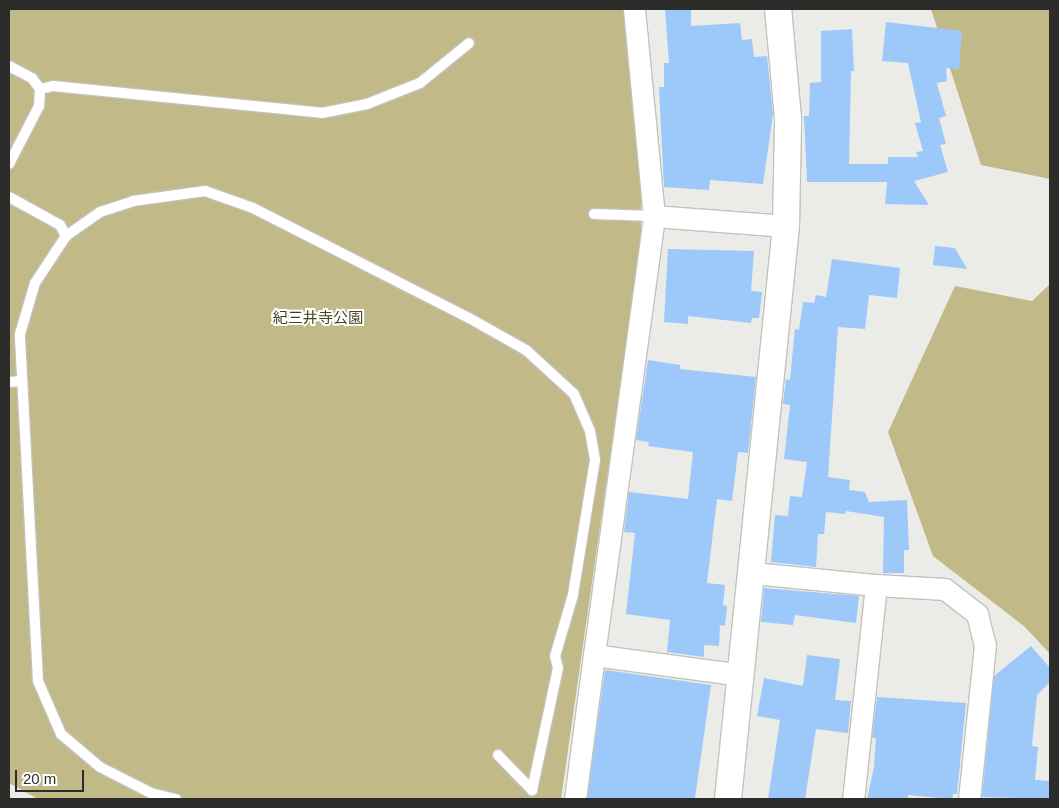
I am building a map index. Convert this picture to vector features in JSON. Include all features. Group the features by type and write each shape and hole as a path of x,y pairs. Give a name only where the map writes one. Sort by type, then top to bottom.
{"street":[{"path":"575,799 654,216 634,9"},
{"path":"728,799 753,573 786,226 788,118 778,9"},
{"path":"654,216 786,226"},
{"path":"753,573 876,585 945,589 977,614 986,645 969,799"},
{"path":"853,799 876,585"},
{"path":"594,655 741,675"}],"lane":[{"path":"40,88 53,86 322,113 367,104 420,83 469,43"},
{"path":"9,66 32,78 40,88 38,106 9,164"},
{"path":"176,799 151,793 100,767 61,734 38,681 20,334 36,284 66,236 100,212 133,200 205,191 253,208 368,266 526,350 553,371 574,394 590,431 595,460 572,595 555,656 558,668 532,790 498,755"},
{"path":"9,197 60,225 66,236"},
{"path":"594,214 654,216"},
{"path":"9,382 22,381"}],"green space":[{"name":"紀三井寺公園","path":"9,9 624,9 641,181 641,240 561,799 38,799 9,783"},
{"path":"931,9 1050,9 1050,179 981,165"},
{"path":"1050,284 1050,654 1025,627 933,556 888,432 955,286 1032,301"}],"building":[{"path":"665,9 691,9 691,26 740,23 742,40 752,39 754,57 767,56 773,114 763,184 710,180 709,190 664,187 659,87 664,87 664,63 669,63"},
{"path":"886,22 962,31 959,69 946,68 947,81 937,83 946,116 939,118 946,144 940,145 948,172 914,181 929,205 885,204 887,182 807,182 804,116 809,116 810,83 821,82 821,31 852,29 854,71 851,71 849,164 888,164 888,157 918,157 916,152 923,151 915,123 921,122 908,63 882,61"},
{"path":"935,246 955,248 967,269 933,265"},
{"path":"668,249 754,251 751,291 762,292 759,318 752,318 751,323 688,316 688,324 664,322"},
{"path":"832,259 900,268 897,298 869,295 865,329 838,327 828,477 850,480 849,490 865,492 869,502 907,500 909,550 904,550 904,573 883,573 884,517 846,511 845,514 826,512 824,534 818,534 816,567 771,562 775,515 788,516 790,496 802,497 807,462 784,459 790,405 783,404 786,379 790,380 795,329 799,330 803,302 814,303 816,295 826,297"},
{"path":"648,360 680,365 680,369 756,377 748,453 738,452 732,501 717,499 707,583 725,585 723,605 727,606 725,626 720,625 719,646 704,645 704,657 667,652 670,620 626,614 635,533 624,532 629,492 688,499 693,452 648,446 649,442 636,440"},
{"path":"764,588 859,596 856,623 795,615 793,625 761,622"},
{"path":"1031,646 1050,668 1050,682 1037,695 1032,746 1038,747 1035,780 1050,781 1050,799 982,797 994,676"},
{"path":"807,655 840,659 835,700 851,701 848,733 816,729 805,799 768,799 780,720 757,716 764,678 803,686"},
{"path":"605,670 711,685 695,799 587,799"},
{"path":"877,697 966,703 957,794 953,794 952,799 908,795 908,799 867,799 874,767 876,738 872,738"}]}
